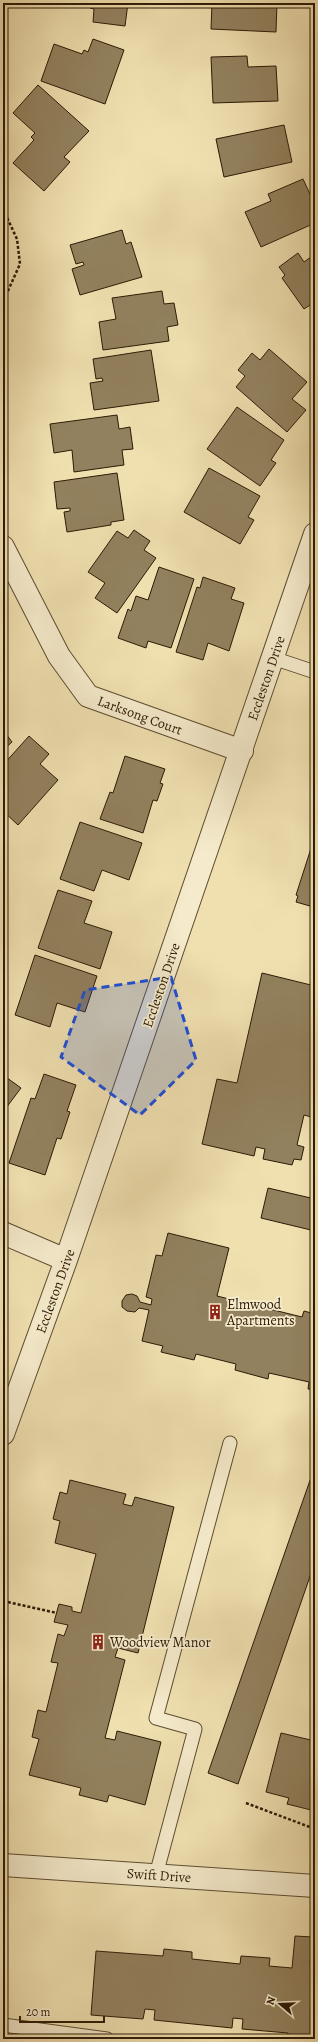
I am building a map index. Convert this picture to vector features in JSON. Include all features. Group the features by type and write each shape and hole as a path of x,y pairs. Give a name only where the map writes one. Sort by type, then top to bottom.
{"street":[{"name":"Eccleston Drive","path":"3,1434 66,1260 242,751 315,534"},
{"name":"Larksong Court","path":"3,547 59,656 88,696 242,751"},
{"path":"3,1233 66,1260"},
{"name":"Swift Drive","path":"3,1865 315,1886"}],"lane":[{"path":"273,658 315,672"},
{"path":"156,1875 195,1729 156,1718 230,1443"},
{"path":"3,2025 107,2039"}],"path":[{"path":"3,209 17,239 20,264 3,302"},
{"path":"3,1601 57,1613"},
{"path":"246,1802 315,1829"}],"highlighted area":[{"path":"171,977 196,1060 140,1115 61,1057 85,990"}],"building":[{"path":"85,3 128,3 125,26 93,22 94,9 90,8 91,4"},
{"path":"212,3 277,3 276,32 211,29"},
{"path":"93,39 124,50 105,104 41,81 54,44 82,54 84,50 88,52"},
{"path":"247,56 248,67 276,66 278,101 213,103 211,57"},
{"path":"38,85 89,131 64,157 70,162 44,191 13,163 34,140 31,137 35,133 13,113"},
{"path":"284,125 292,162 224,177 216,139"},
{"path":"303,179 315,205 315,223 261,247 245,212 271,201 268,194"},
{"path":"122,230 126,244 131,242 142,277 80,295 72,269 84,265 83,262 76,264 70,245"},
{"path":"298,253 304,262 315,254 315,302 304,309 282,278 285,275 279,267"},
{"path":"162,291 164,304 174,303 178,325 167,327 169,341 103,350 99,322 116,319 112,298"},
{"path":"269,349 307,382 292,399 306,410 287,432 236,387 245,376 238,370 252,353 260,360"},
{"path":"151,350 159,401 94,410 90,383 103,381 102,378 96,379 93,359"},
{"path":"315,355 315,366 310,361"},
{"path":"237,407 284,440 271,460 276,463 260,486 207,449"},
{"path":"117,415 119,429 130,427 133,449 122,450 124,465 74,472 72,450 54,453 50,424"},
{"path":"209,468 260,496 248,517 254,520 240,544 184,512"},
{"path":"117,473 124,520 111,522 111,525 67,532 64,512 70,511 70,508 57,509 54,482"},
{"path":"134,530 150,541 144,550 156,558 117,613 95,598 105,583 88,572 117,531 128,538"},
{"path":"159,567 194,579 171,648 148,641 146,648 118,638 128,609 131,611 136,596 148,600"},
{"path":"203,577 235,588 231,599 244,603 229,651 208,643 203,660 176,652 197,587 200,588"},
{"path":"3,710 8,715 3,719"},
{"path":"3,730 12,742 3,750"},
{"path":"29,736 49,754 40,764 58,780 18,825 3,811 3,765"},
{"path":"125,756 165,769 160,783 163,784 157,801 153,800 143,833 100,819 110,792 113,793"},
{"path":"315,817 315,831 311,830"},
{"path":"80,822 142,843 129,880 102,870 94,891 60,879"},
{"path":"315,836 315,901 312,900 310,906 296,902 298,896 296,895"},
{"path":"58,890 92,901 84,923 112,932 100,969 38,948"},
{"path":"35,955 97,976 85,1012 57,1003 50,1027 15,1015"},
{"path":"262,973 315,986 315,1041 313,1040 310,1050 315,1051 315,1118 304,1115 297,1145 304,1147 301,1160 294,1159 292,1165 263,1159 265,1149 256,1147 254,1156 202,1144 217,1079 237,1083"},
{"path":"44,1074 76,1085 67,1111 70,1112 61,1139 57,1138 45,1175 9,1163 31,1098 35,1099"},
{"path":"3,1075 21,1088 3,1112"},
{"path":"268,1188 315,1199 315,1231 261,1218"},
{"name":"Elmwood Apartments","path":"168,1233 229,1248 217,1296 302,1317 304,1311 315,1314 315,1390 308,1389 309,1382 269,1373 268,1379 235,1370 236,1364 196,1354 194,1360 161,1352 163,1346 142,1341 149,1310 139,1308 135,1312 127,1311 122,1307 122,1301 126,1295 132,1294 137,1296 140,1302 151,1305 152,1299 146,1297 156,1255 162,1256"},
{"path":"315,1466 315,1562 238,1784 208,1773"},
{"name":"Woodview Manor","path":"70,1480 126,1494 123,1504 132,1506 135,1497 174,1507 138,1653 118,1648 115,1657 125,1660 105,1738 115,1740 117,1731 161,1742 145,1805 109,1795 107,1802 79,1795 81,1788 29,1775 39,1739 32,1737 38,1710 46,1712 58,1663 51,1662 58,1634 64,1636 68,1625 54,1622 59,1604 72,1607 72,1611 81,1613 96,1554 55,1543 60,1521 53,1519 60,1492 67,1494"},
{"path":"281,1733 315,1741 315,1811 287,1804 289,1798 266,1792"},
{"path":"295,1936 313,1937 310,1964 315,1964 315,2039 287,2039 288,2033 242,2029 243,2019 233,2018 232,2028 154,2020 155,2010 145,2009 143,2019 91,2015 96,1951 163,1956 164,1949 192,1952 192,1959 240,1964 241,1956 270,1958 269,1966 292,1968"}],"place":[{"name":"Elmwood Apartments","path":"215,1312"},
{"name":"Woodview Manor","path":"98,1642"}]}
